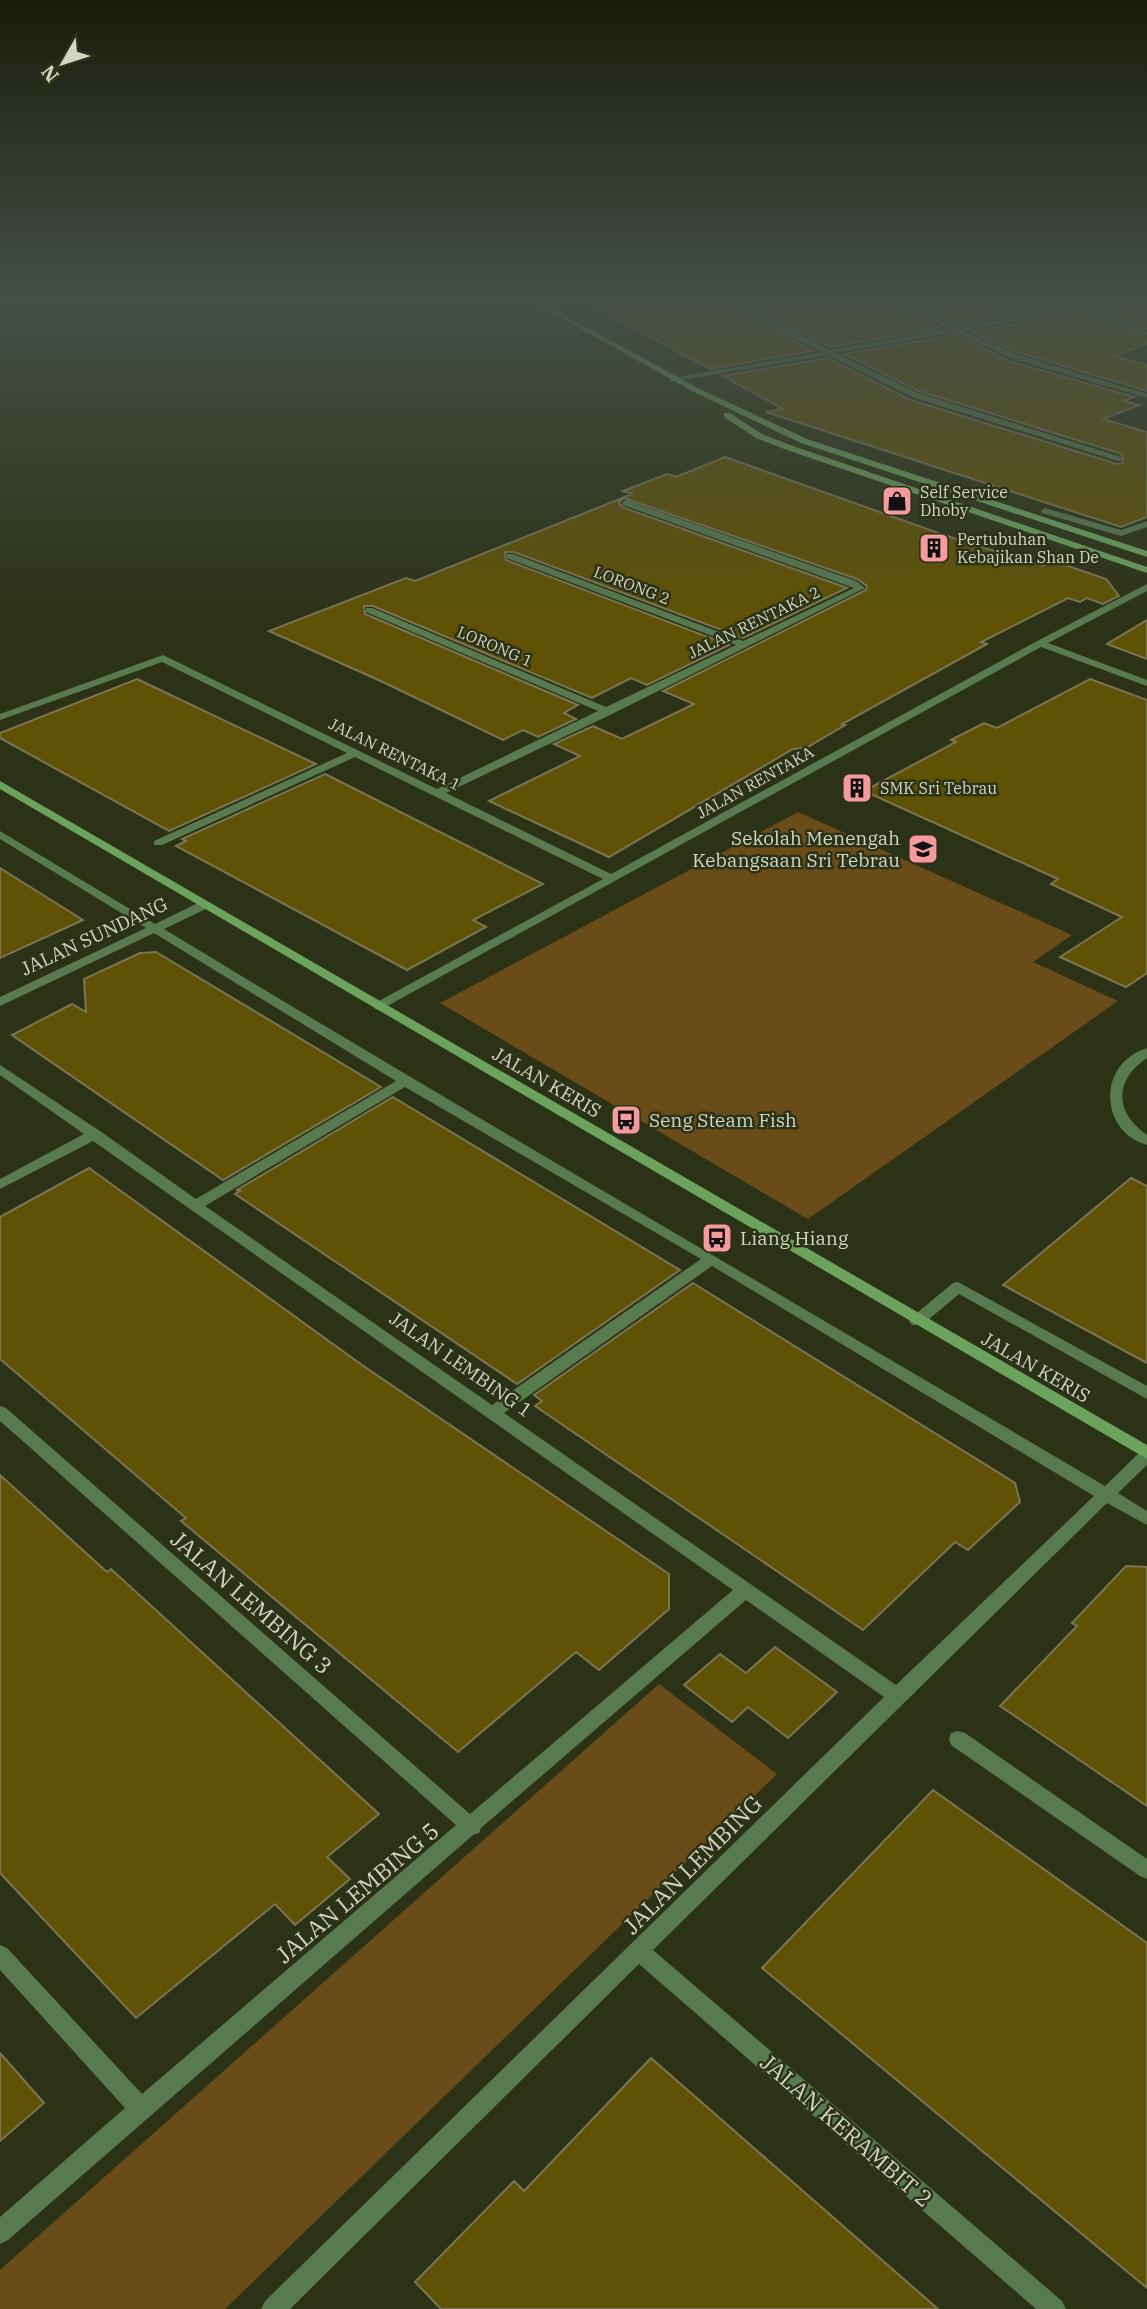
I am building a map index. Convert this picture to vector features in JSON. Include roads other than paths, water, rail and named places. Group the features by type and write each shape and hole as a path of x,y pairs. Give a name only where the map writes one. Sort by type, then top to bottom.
{"main road":[{"path":"712,404 760,436 1147,570"},
{"path":"723,404 804,441 1147,555"},
{"path":"1131,565 1147,555"},
{"name":"JALAN KERIS","path":"0,784 1147,1454"}],"street":[{"path":"943,404 1118,458"},
{"name":"JALAN RENTAKA 2","path":"438,793 860,588 853,583 626,503"},
{"path":"1045,511 1121,533 1147,524"},
{"name":"LORONG 2","path":"510,556 743,644"},
{"name":"JALAN RENTAKA","path":"380,1006 1040,643 1147,587"},
{"name":"LORONG 1","path":"369,610 608,712"},
{"path":"1040,643 1147,683"},
{"name":"JALAN RENTAKA 1","path":"0,717 163,658 612,879"},
{"path":"158,843 355,753"},
{"path":"0,834 405,1081 712,1259 1147,1519"},
{"name":"JALAN SUNDANG","path":"0,1002 204,905"},
{"path":"1147,1052 1120,1076 1115,1100 1123,1119 1139,1137 1147,1141"},
{"name":"JALAN LEMBING 1","path":"0,1069 897,1696"},
{"path":"196,1205 405,1081"},
{"path":"0,1185 94,1134"},
{"path":"493,1412 712,1259"},
{"path":"917,1321 958,1287 1147,1393"},
{"name":"JALAN LEMBING 3","path":"0,1412 472,1827"},
{"name":"JALAN LEMBING","path":"273,2309 1147,1454"},
{"name":"JALAN LEMBING 5","path":"0,2232 140,2108 472,1827 746,1589"},
{"path":"958,1739 1147,1870"},
{"name":"JALAN KERAMBIT 2","path":"639,1951 1054,2309"},
{"path":"0,1955 140,2108"}],"place":[{"name":"Self Service Dhoby","path":"897,501"},
{"name":"Pertubuhan Kebajikan Shan De","path":"934,548"},
{"name":"SMK Sri Tebrau","path":"857,788"},
{"name":"Sekolah Menengah Kebangsaan Sri Tebrau","path":"923,849"},
{"name":"Seng Steam Fish","path":"626,1120"},
{"name":"Liang Hiang","path":"717,1238"}]}
